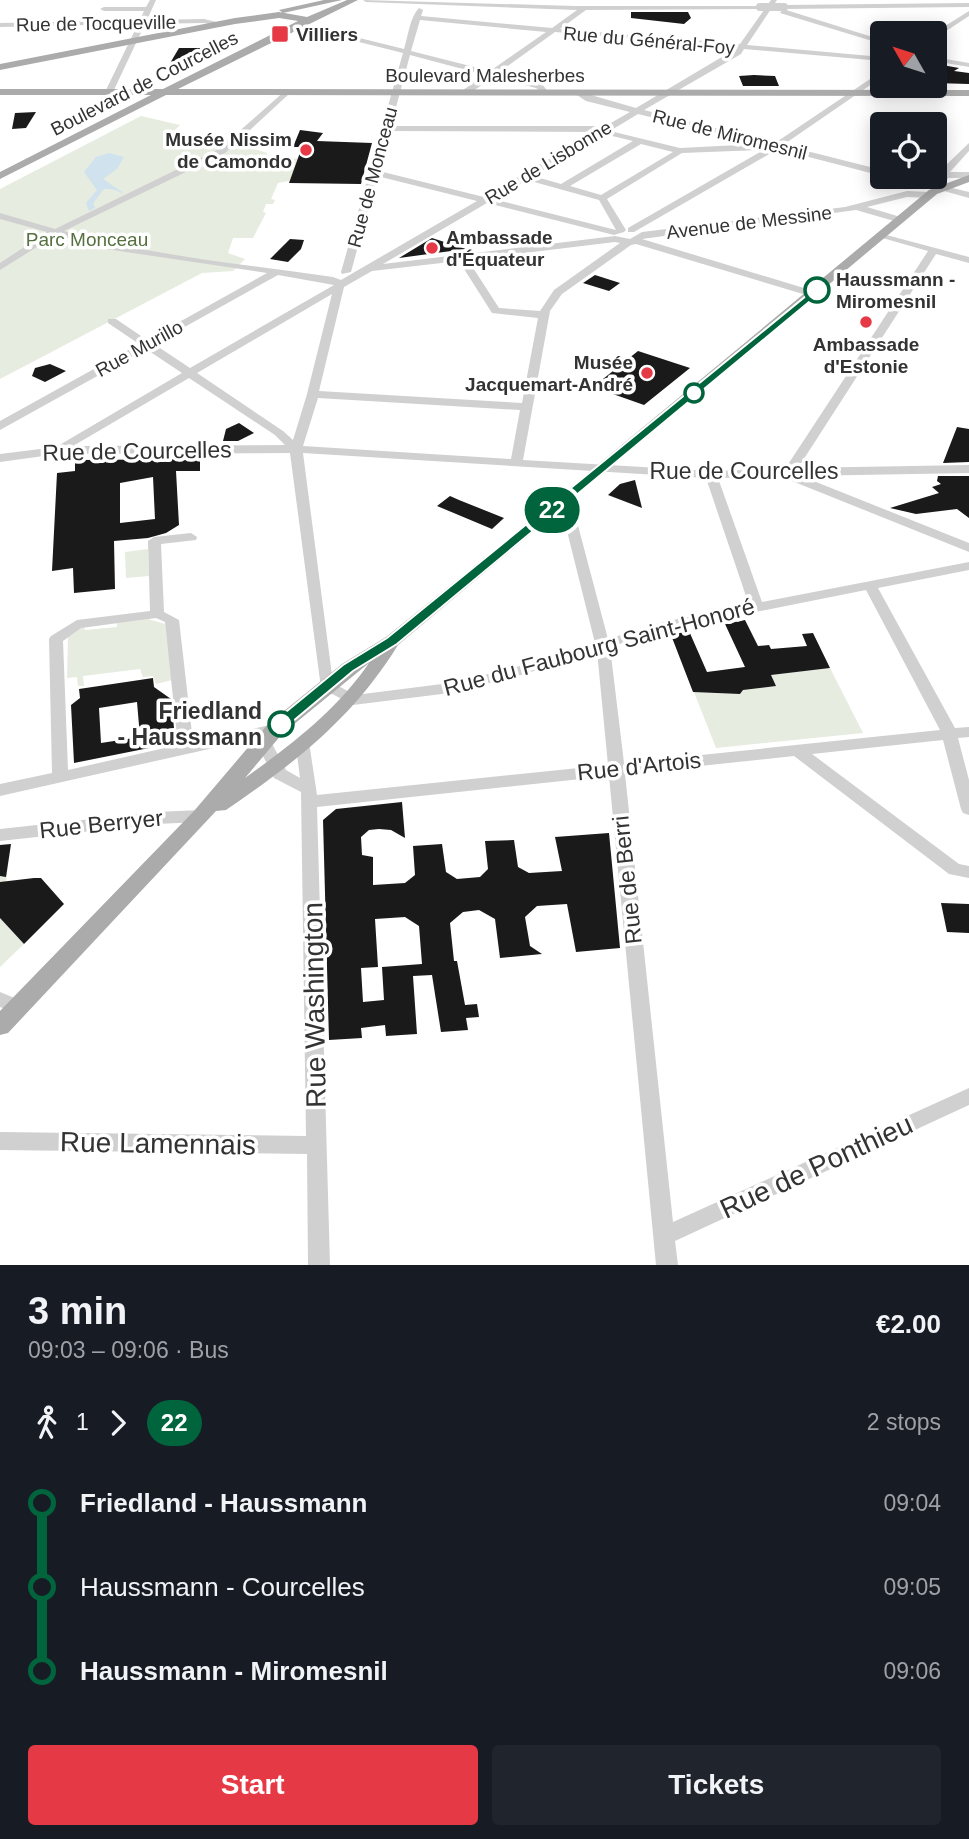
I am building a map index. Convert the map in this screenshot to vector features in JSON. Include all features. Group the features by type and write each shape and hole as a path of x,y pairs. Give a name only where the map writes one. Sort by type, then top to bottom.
{"main road":[{"name":"Boulevard de Courcelles","path":"304,21 336,0"},
{"path":"0,67 288,12 308,2 336,0"},
{"name":"Boulevard de Courcelles","path":"0,176 304,21 354,0"},
{"path":"288,12 304,21"},
{"name":"Boulevard Malesherbes","path":"0,92 969,93"},
{"path":"947,184 969,176"},
{"path":"0,1026 9,1003 201,817 269,735 326,685 392,641 936,189"},
{"path":"201,817 304,746 353,700 370,679 392,641"}],"street":[{"path":"109,92 153,0"},
{"path":"366,0 584,8 784,7 968,2"},
{"path":"466,92 596,0"},
{"path":"612,8 629,0"},
{"name":"Rue de Monceau","path":"351,273 373,172 422,2"},
{"path":"740,49 772,3 870,38"},
{"path":"104,9 148,9"},
{"path":"947,28 969,13"},
{"name":"Rue du Général-Foy","path":"416,18 740,49 870,58"},
{"name":"Rue de Tocqueville","path":"191,21 203,27"},
{"name":"Rue de Tocqueville","path":"0,24 191,21 221,24"},
{"path":"304,21 406,52 539,86 545,93"},
{"name":"Rue de Lisbonne","path":"337,282 351,273 367,269 740,49"},
{"path":"947,61 969,65"},
{"path":"351,273 463,259 620,233 777,146 870,82"},
{"path":"0,267 53,233 190,169 225,149 286,92"},
{"name":"Rue de Miromesnil","path":"580,93 589,99 870,170"},
{"path":"385,128 603,130 680,151 777,146"},
{"path":"562,187 641,140"},
{"path":"969,146 948,168 948,175 969,176"},
{"path":"601,198 680,151"},
{"path":"373,172 620,233 813,293"},
{"path":"524,176 601,198 620,233 636,239"},
{"path":"946,189 969,195"},
{"name":"Avenue de Messine","path":"636,239 855,207 907,194 929,195"},
{"name":"Avenue de Messine","path":"855,207 901,220"},
{"path":"0,216 106,246 337,282"},
{"path":"882,236 969,260"},
{"path":"516,464 545,315 558,292 636,239"},
{"path":"934,250 788,474 969,548"},
{"path":"463,259 496,311 545,315"},
{"path":"367,269 411,265"},
{"name":"Rue Murillo","path":"0,426 278,271"},
{"path":"58,450 314,300 337,282"},
{"path":"337,282 313,394 300,434 326,685 353,700"},
{"path":"113,321 279,433 302,453"},
{"path":"313,394 528,407"},
{"name":"Rue de Courcelles","path":"0,458 58,450 274,449 302,453 710,475 888,468 969,469"},
{"path":"710,475 756,605"},
{"name":"Rue de Berri","path":"565,499 603,644 667,1265"},
{"path":"157,614 154,541 191,537"},
{"name":"Rue du Faubourg Saint-Honoré","path":"353,700 450,688 516,672 663,626 756,605 969,566"},
{"path":"870,586 946,723 969,809"},
{"path":"60,777 56,639 63,631 77,624 157,614 172,620 186,750"},
{"name":"Rue d'Artois","path":"309,796 969,732"},
{"path":"0,790 269,735 275,767 309,796"},
{"name":"Rue Washington","path":"304,746 309,796 319,1265"},
{"path":"797,750 955,870 969,872"},
{"name":"Rue Berryer","path":"0,835 156,818 201,817"},
{"name":"Rue de Ponthieu","path":"664,1236 969,1096"},
{"name":"Rue Lamennais","path":"0,1141 317,1145"}],"green space":[{"name":"Parc Monceau","path":"141,116 180,125 173,132 200,138 253,138 248,147 267,153 266,158 325,159 294,180 278,183 271,199 275,200 273,204 266,204 263,212 266,213 253,238 233,238 228,253 245,259 233,271 202,273 0,379 0,189"},
{"path":"148,549 149,576 126,578 125,552"},
{"path":"148,619 165,624 172,680 156,684 153,676 143,677 140,669 83,676 84,686 78,686 77,677 67,678 68,636 76,628 84,627 85,630 117,627 117,623"},
{"path":"830,668 863,733 716,748 694,692 740,694 743,690 776,686 771,675"},
{"path":"11,844 1,919 24,944 0,967 0,845"}],"water":[{"path":"109,153 124,157 117,169 103,179 125,194 104,189 93,203 95,208 89,211 86,203 97,190 84,172 96,157"}],"building":[{"path":"631,12 688,12 691,18 684,24 631,18"},
{"path":"179,48 227,48 179,73 166,70"},
{"path":"947,66 959,68 954,71 969,73 969,84 947,83"},
{"path":"739,76 775,76 779,86 743,86"},
{"path":"36,112 26,128 12,129 15,113"},
{"path":"300,130 323,133 317,141 372,143 361,184 289,183 302,147 293,147"},
{"name":"Ambassade d'Équateur","path":"432,238 466,249 399,258"},
{"path":"290,239 304,240 301,249 288,262 270,259"},
{"path":"595,275 620,283 609,291 583,283"},
{"name":"Musée Jacquemart-André","path":"638,351 690,368 644,405 593,387"},
{"path":"50,364 66,371 45,382 32,376 35,368"},
{"path":"239,423 254,433 238,441 223,441 226,429"},
{"path":"957,427 969,429 969,462 943,463"},
{"path":"200,459 200,471 176,471 179,525 166,533 148,538 114,541 115,589 74,593 73,568 52,571 57,473 75,471 75,461","holes":["153,477 155,519 120,523 120,483"]},
{"path":"938,476 969,476 969,518 957,509 916,514 890,508 939,493 932,487 941,484 937,481"},
{"path":"635,480 642,508 608,495 620,484"},
{"path":"450,496 504,518 492,529 437,506"},
{"path":"745,620 758,646 769,645 771,649 807,646 802,634 813,633 830,668 771,675 776,686 743,690 740,694 693,692 671,635 689,631 707,672 745,667 725,624"},
{"path":"153,678 154,687 171,699 174,728 167,729 169,744 74,763 71,705 80,698 79,689","holes":["137,702 140,737 101,743 99,708"]},
{"path":"402,802 405,838 391,830 379,829 369,830 361,837 362,855 373,857 373,885 405,883 415,875 413,846 442,844 446,872 457,879 480,877 488,869 485,841 514,840 518,867 529,873 562,871 555,837 609,833 620,948 576,952 567,904 537,906 525,917 530,946 542,954 500,958 495,919 479,910 463,912 450,923 454,961 457,961 465,1005 477,1004 479,1017 466,1018 468,1030 441,1032 432,975 413,976 417,1034 386,1036 385,1025 361,1028 362,1038 329,1040 323,820 336,809","holes":["405,917 419,926 422,964 382,967 384,1000 363,1002 361,968 378,967 375,919"]},
{"path":"11,844 6,877 0,876 0,845"},
{"path":"41,878 64,904 24,944 0,918 0,882"},
{"path":"941,903 969,904 969,933 947,932"}],"bus line":[{"name":"22","path":"281,724 348,668 392,641 817,290"}],"place":[{"name":"Villiers","path":"280,34"},
{"name":"Musée Nissim de Camondo","path":"306,150"},
{"name":"Ambassade d'Équateur","path":"432,248"},
{"name":"Haussmann - Miromesnil","path":"817,290"},
{"name":"Ambassade d'Estonie","path":"866,322"},
{"name":"Musée Jacquemart-André","path":"647,373"},
{"name":"Friedland - Haussmann","path":"281,724"}]}
